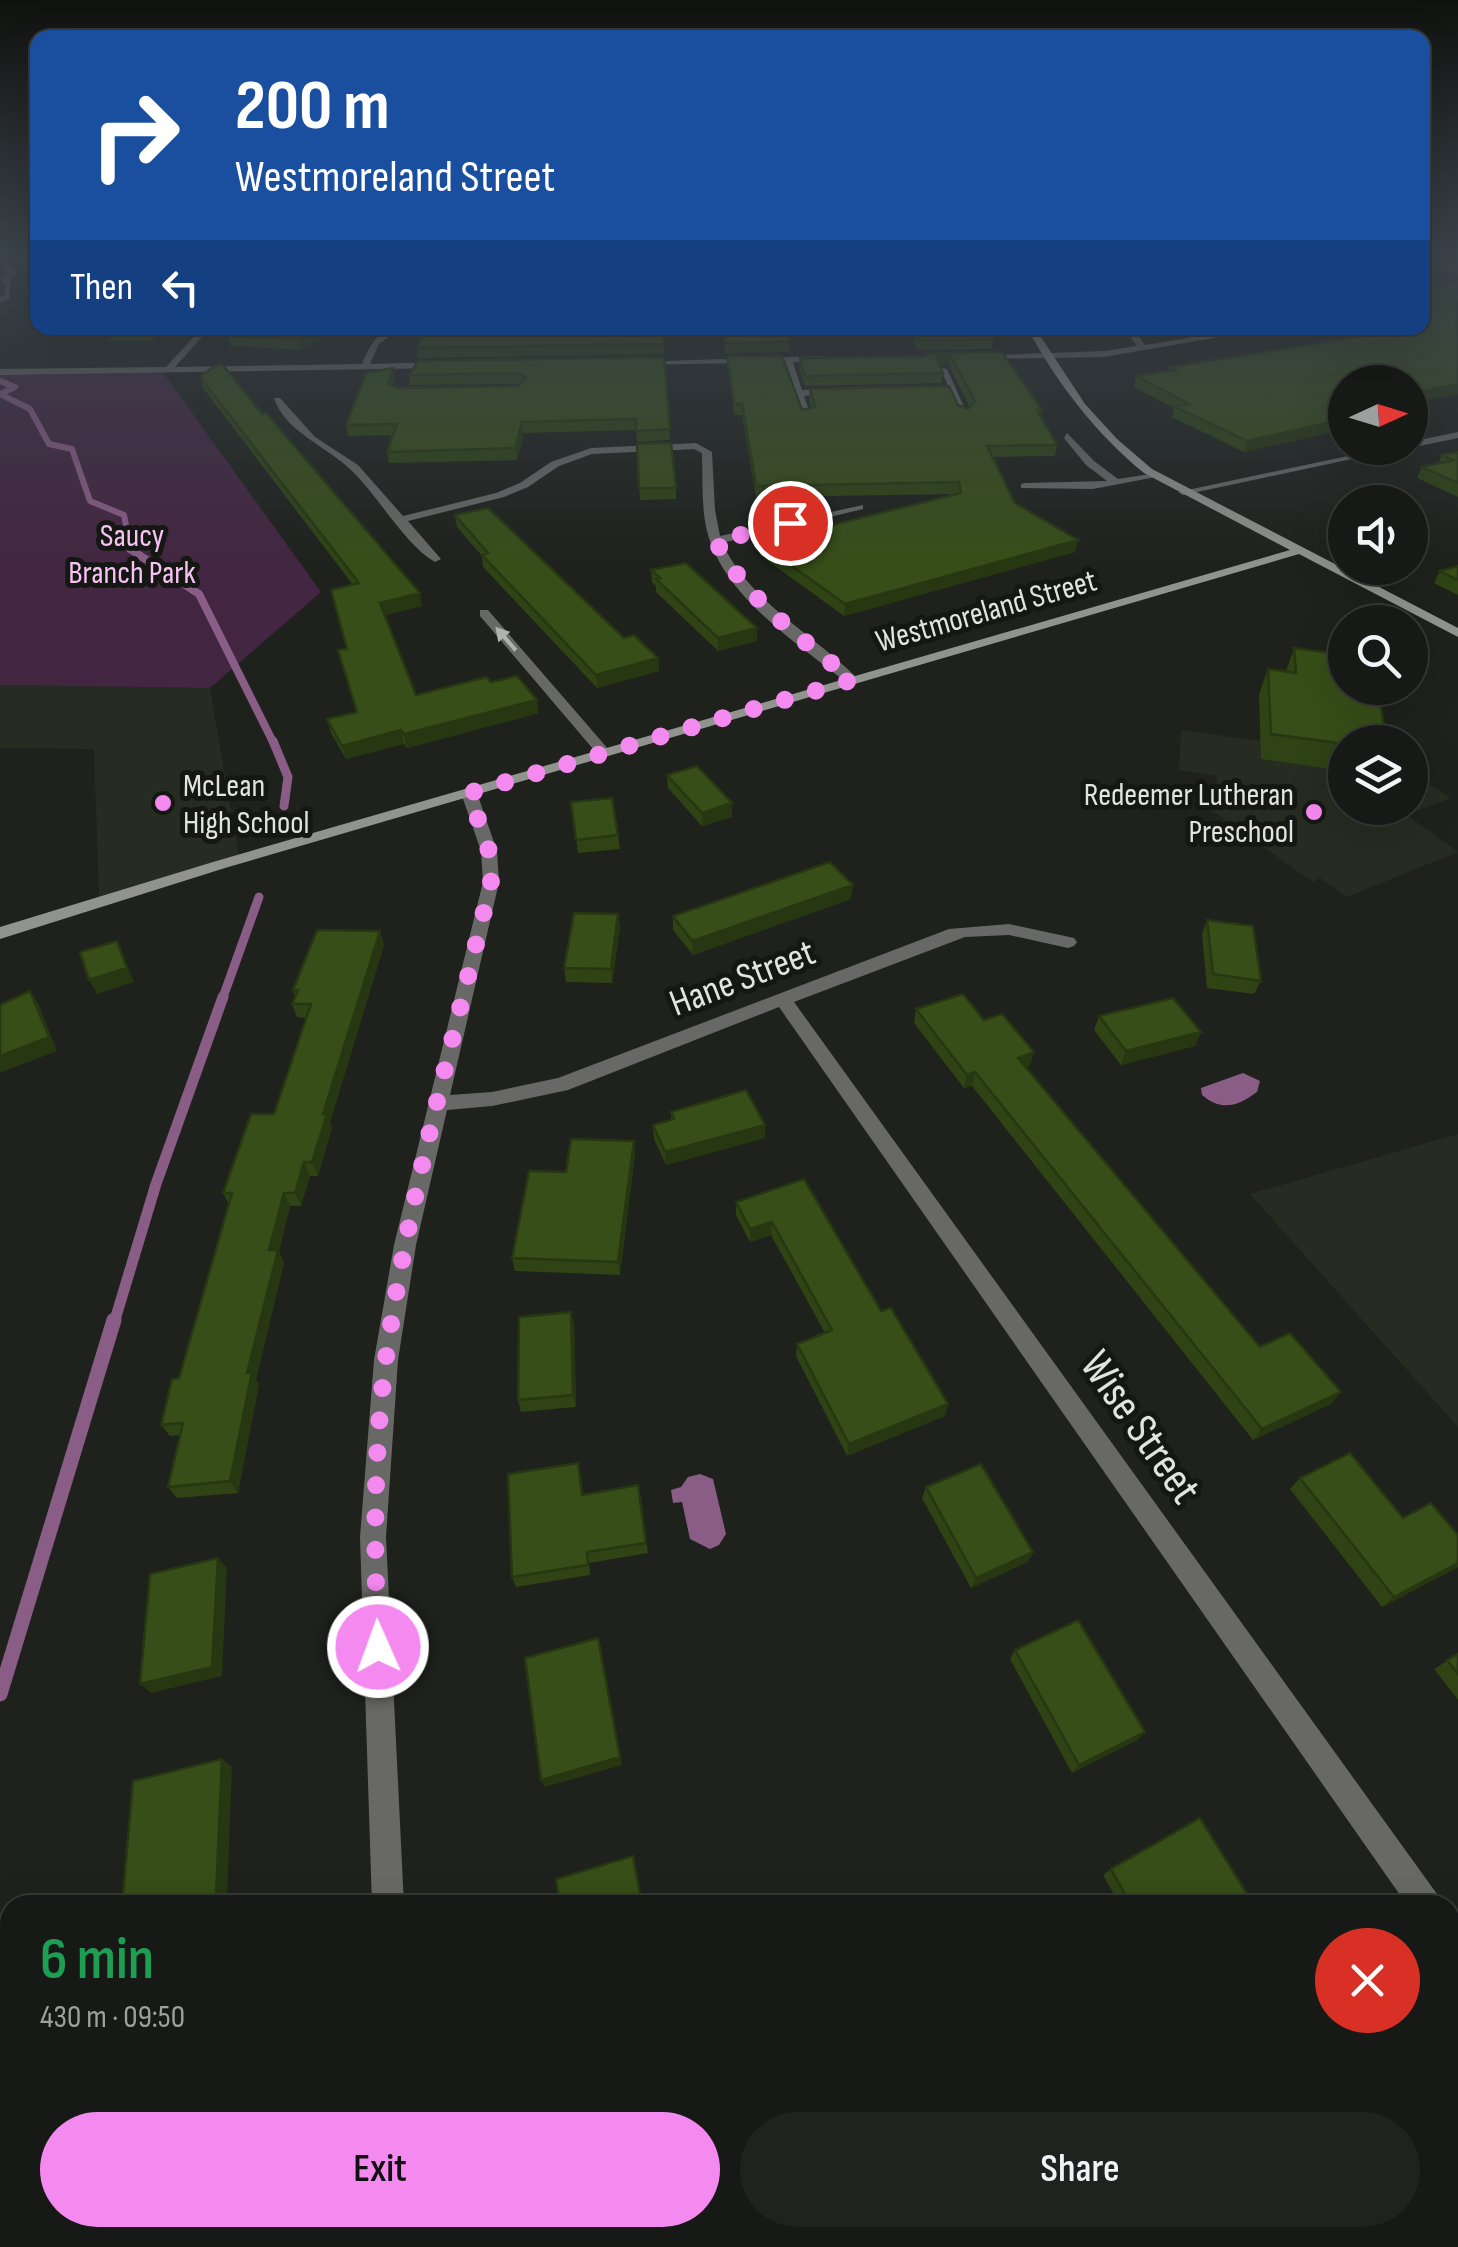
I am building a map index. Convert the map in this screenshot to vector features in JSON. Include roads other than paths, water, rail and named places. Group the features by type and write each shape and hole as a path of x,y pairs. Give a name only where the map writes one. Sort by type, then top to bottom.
{"main road":[{"path":"1049,359 1116,442 1156,476 1458,633"},
{"name":"Westmoreland Street","path":"0,933 1298,551"}],"street":[{"path":"170,367 178,359"},
{"path":"365,366 368,359"},
{"path":"630,362 830,359"},
{"path":"788,360 806,416"},
{"path":"404,378 410,365"},
{"path":"0,372 453,366"},
{"path":"943,369 965,414"},
{"path":"934,390 953,390"},
{"path":"799,392 857,392"},
{"path":"277,400 313,440 354,467 435,559"},
{"path":"1428,441 1458,435"},
{"path":"1067,436 1090,463 1118,483"},
{"path":"398,520 500,495 524,485 555,464 591,451 696,446 708,452 716,541 726,561 759,601 852,680"},
{"path":"1184,492 1328,462"},
{"path":"1024,486 1118,483 1156,476"},
{"path":"716,541 859,507"},
{"path":"484,613 604,753"},
{"path":"388,1895 373,1537 375,1480 386,1360 405,1245 491,882 489,851 469,793"},
{"name":"Hane Street","path":"440,1103 492,1099 562,1084 949,935 1008,927 1068,942"},
{"name":"Wise Street","path":"783,999 1419,1895"}],"waterway":[{"path":"0,381 15,387 0,394 30,409 49,444 72,449 90,501 124,515 129,542"},
{"path":"128,539 130,549 199,594 274,744"},
{"path":"273,741 288,777 284,806"},
{"path":"222,1000 259,897"},
{"path":"114,1323 156,1184 223,997"},
{"path":"0,1694 114,1320"}],"place":[{"name":"McLean High School","path":"163,803"},
{"name":"Redeemer Lutheran Preschool","path":"1314,812"}],"park label":[{"name":"Saucy Branch Park","path":"132,554"}]}
